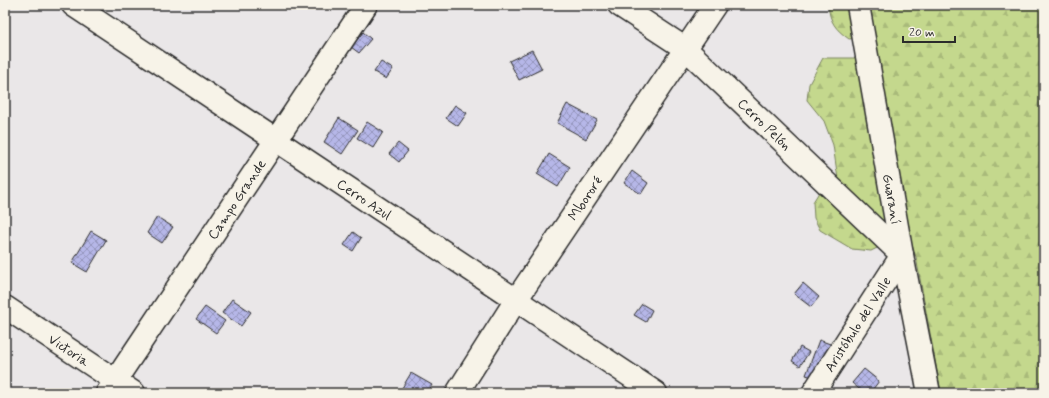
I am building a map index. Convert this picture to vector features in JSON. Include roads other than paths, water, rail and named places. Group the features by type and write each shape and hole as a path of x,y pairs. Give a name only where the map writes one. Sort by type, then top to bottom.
{"street":[{"name":"Cerro Azul","path":"73,5 656,393"},
{"name":"Campo Grande","path":"111,387 366,5"},
{"name":"Cerro Pelón","path":"619,5 686,49 902,256"},
{"name":"Mbororé","path":"457,393 516,300 715,5"},
{"name":"Guaraní","path":"858,5 902,256 929,393"},
{"name":"Aristóbulo del Valle","path":"813,393 902,256"},
{"name":"Victoria","path":"5,307 111,387 134,393"}]}
